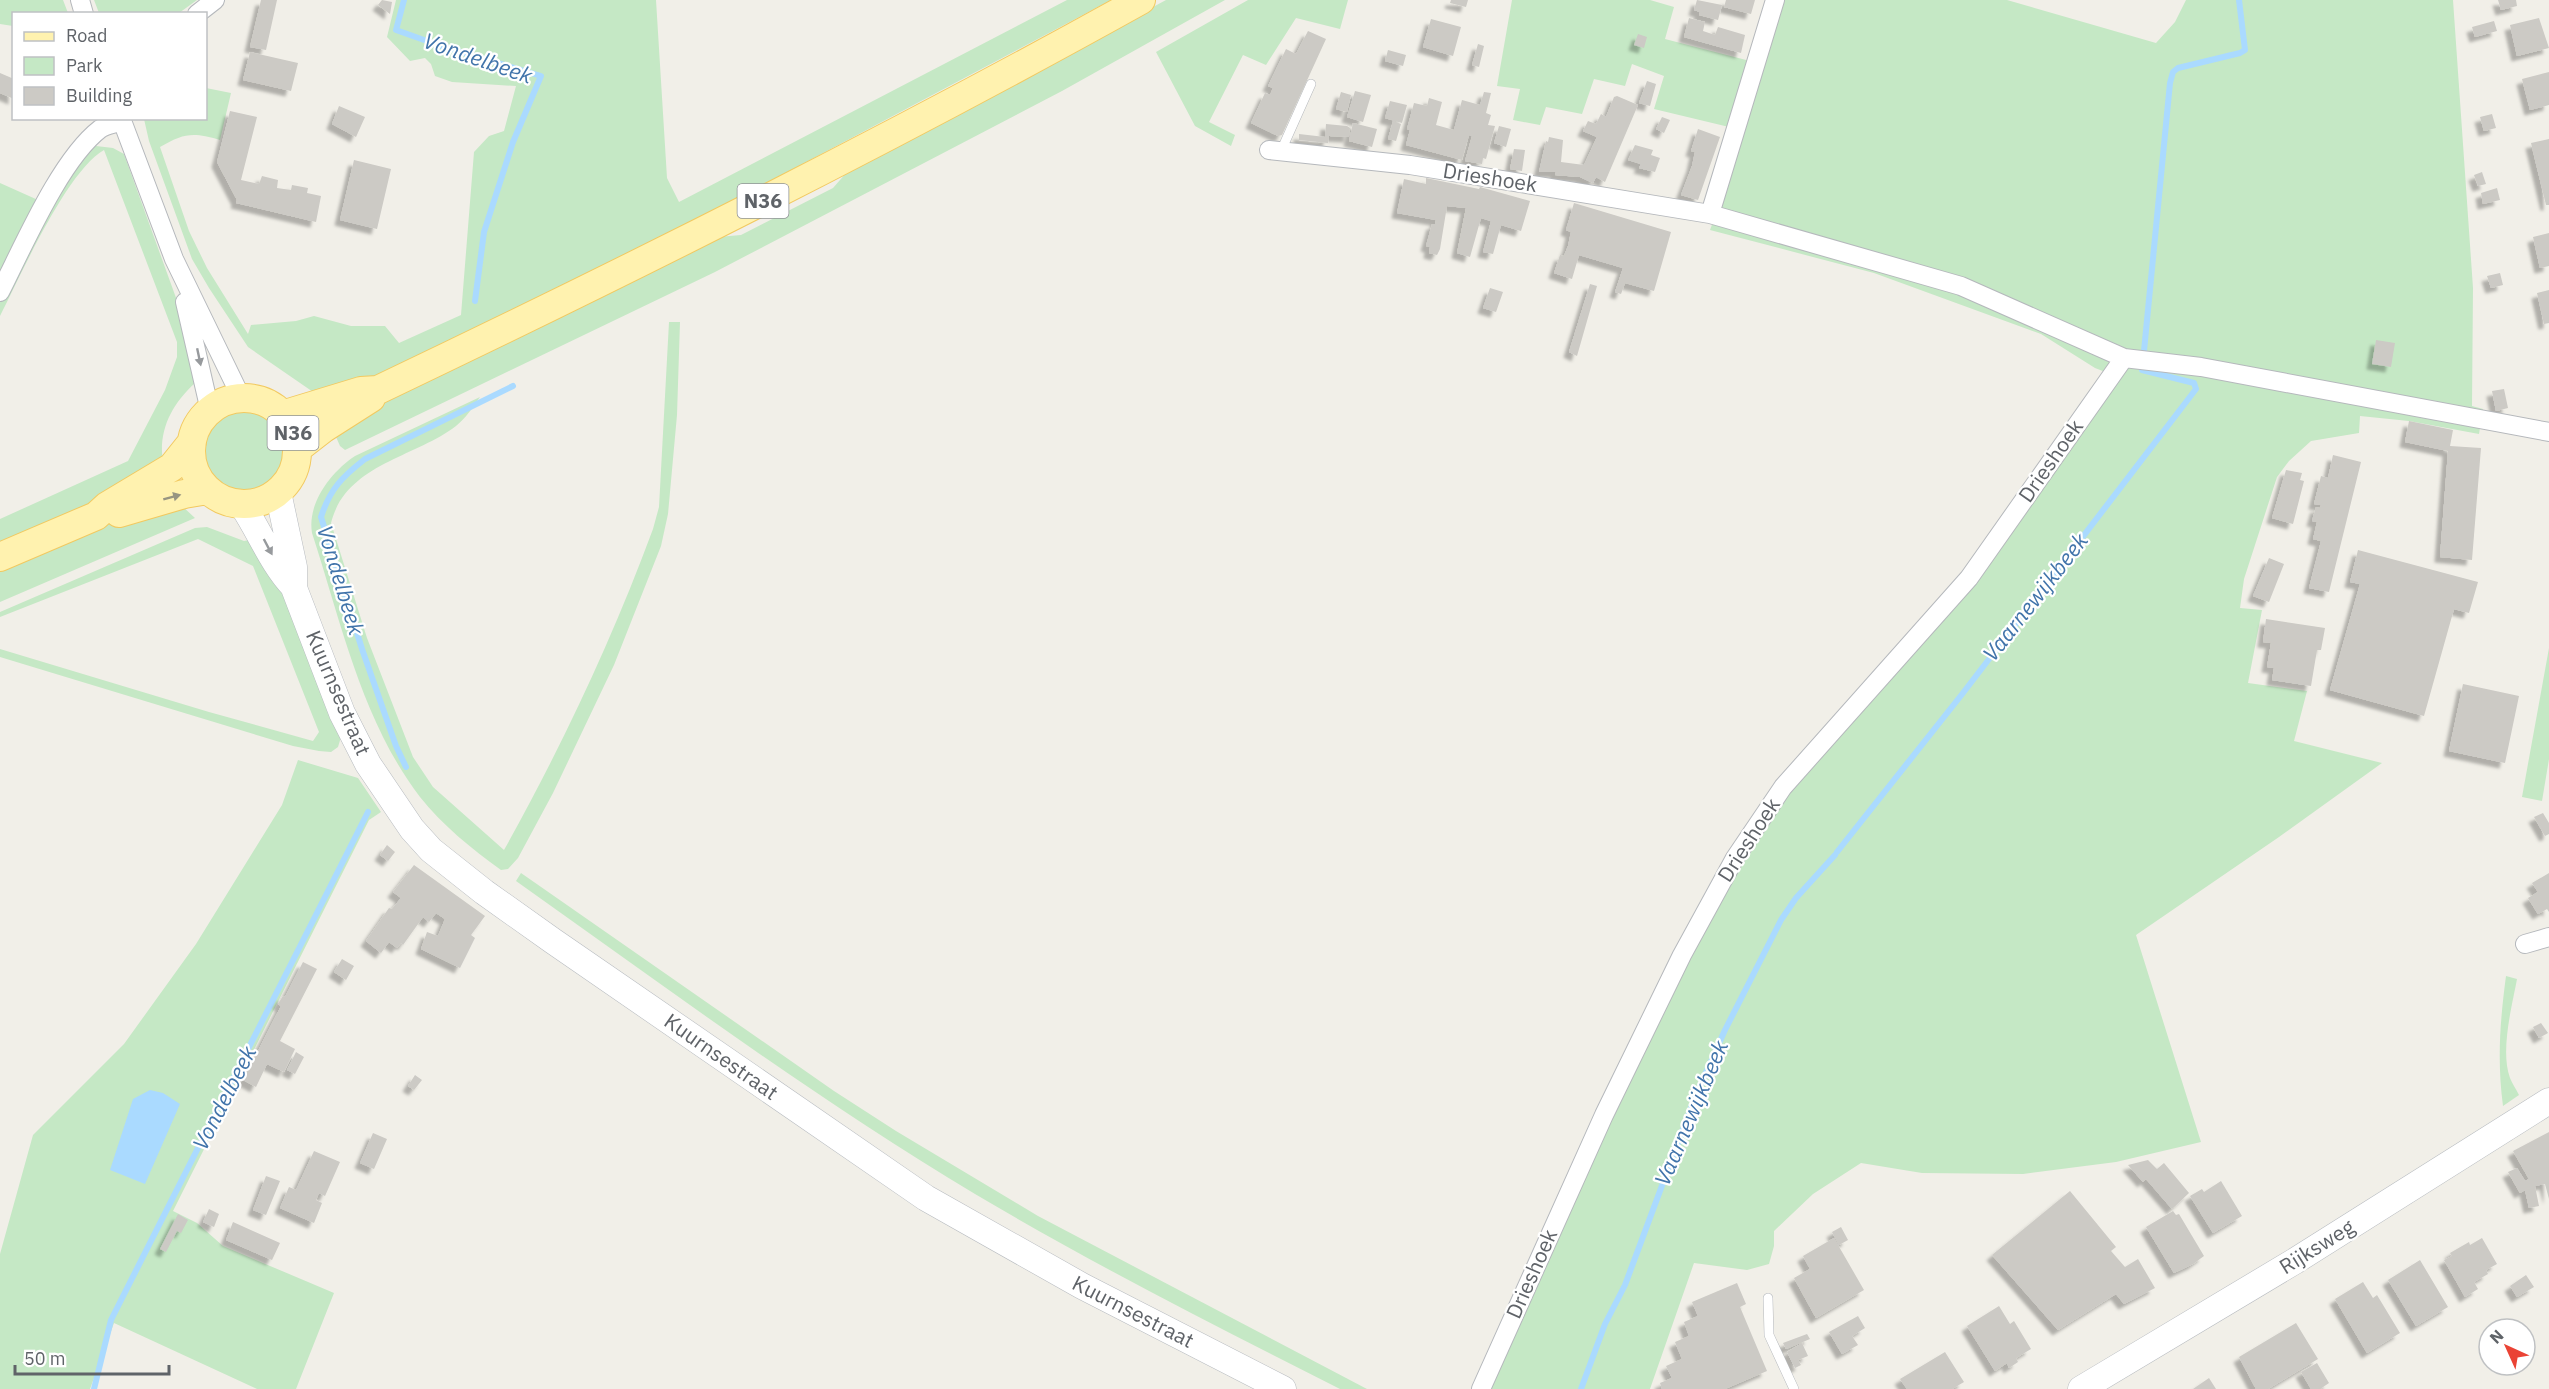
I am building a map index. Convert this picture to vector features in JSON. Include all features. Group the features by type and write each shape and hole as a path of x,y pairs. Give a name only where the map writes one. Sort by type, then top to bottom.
{"main road":[{"name":"N36","path":"297,449 324,428 367,402 378,390 725,221 1141,0"},
{"name":"N36","path":"282,415 361,391 378,390"},
{"name":"N36","path":"210,411 225,402 242,399 264,402 282,415 290,425 297,449 295,465 289,480 278,492"},
{"path":"210,411 198,425 192,442 191,460 197,476 208,490 224,501 242,505 261,502 278,492"},
{"path":"0,557 96,516 107,506 172,467 192,442"},
{"path":"96,516 109,517 151,502 208,490"}],"street":[{"path":"200,12 215,0"},
{"path":"1710,214 1775,0"},
{"path":"0,292 61,176 82,147 102,127 122,120 174,259 242,399"},
{"name":"Drieshoek","path":"1275,151 1410,165 1710,214 1962,286 2124,358 2202,367 2549,432"},
{"path":"174,259 198,348 210,411"},
{"name":"Drieshoek","path":"1481,1389 1604,1115 1682,955 1735,858 1783,787 1969,578 2124,358"},
{"name":"Kuurnsestraat","path":"278,492 294,567 294,588"},
{"name":"Kuurnsestraat","path":"242,505 260,531 282,574 294,588 342,713 368,764 406,821 432,850 484,892 553,941 926,1198 1082,1286 1283,1389"},
{"path":"2525,944 2549,937"},
{"name":"Rijksweg","path":"2081,1389 2295,1261 2549,1101"}],"lane":[{"path":"1275,151 1311,84"},
{"path":"1768,1298 1769,1335 1794,1389"}],"green space":[{"path":"0,0 63,0 68,12 12,12 12,26 0,24"},
{"path":"94,0 197,0 180,12 99,12"},
{"path":"396,0 656,0 667,178 679,202 1067,0 1111,0 712,212 362,383 316,394 248,347 209,288 192,259 149,141 144,120 207,120 207,88 231,93 220,140 189,135 160,147 189,231 207,268 248,334 251,325 296,321 314,316 351,326 385,326 399,343 461,315 474,152 489,136 504,131 516,86 452,82 435,76 431,64 425,58 410,61 387,37"},
{"path":"1166,0 1225,0 1062,91 715,272 345,450 340,446 333,430 374,406 718,237 741,235 833,188 847,172"},
{"path":"1248,0 1348,0 1340,29 1296,18 1266,65 1243,55 1209,122 1235,135 1231,146 1195,126 1156,52"},
{"path":"1512,0 1650,0 1674,7 1665,39 1750,61 1729,127 1654,109 1664,76 1632,64 1625,86 1594,79 1582,114 1546,107 1540,125 1513,120 1520,89 1497,86"},
{"path":"1782,0 2007,0 2156,43 2175,22 2186,0 2453,0 2473,288 2472,406 2483,409 2479,434 2409,421 2360,416 2359,433 2311,441 2289,461 2277,477 2244,579 2240,608 2262,610 2248,683 2307,691 2294,741 2382,763 2136,935 2201,1142 2116,1162 2023,1174 1922,1173 1861,1163 1813,1194 1774,1231 1774,1246 1769,1264 1747,1270 1694,1263 1650,1389 1490,1389 1621,1095 1742,859 1773,814 2118,377 2095,368 2041,334 1874,273 1710,230 1728,181"},
{"path":"96,146 113,148 124,154 188,331 195,383 179,400 168,419 163,440 163,463 145,478 0,545 0,519 128,461 165,390 177,357 177,342 104,150 89,162 60,201 0,316 0,300 44,216 72,171"},
{"path":"0,183 38,200 0,273"},
{"path":"669,322 680,322 677,415 668,514 661,546 614,665 553,793 518,858 508,869 501,870 458,836 420,797 383,736 355,670 333,601 312,533 313,511 330,479 355,456 480,397 456,426 439,437 383,464 351,487 339,503 331,523 367,638 413,757 433,787 504,850 585,692 621,611 653,529 659,507"},
{"path":"244,411 259,414 272,423 281,436 284,451 281,466 272,479 259,488 244,491 229,488 216,479 207,466 204,451 207,436 216,423 229,414"},
{"path":"181,505 195,518 0,602 0,570 132,513"},
{"path":"207,527 244,541 254,539 279,578 341,737 338,747 331,752 293,746 0,657 0,649 313,741 319,732 253,566 198,539 0,617 0,612 195,528"},
{"path":"2549,648 2549,759 2542,801 2522,797"},
{"path":"298,760 358,778 381,812 369,820 173,1211 197,1223 223,1246 334,1293 296,1389 257,1389 114,1323 90,1389 0,1389 0,1254 33,1135 124,1044 196,944 282,805"},
{"path":"521,873 834,1091 896,1131 1038,1216 1367,1389 1340,1389 1110,1270 975,1194 857,1120 686,1002 516,881"},
{"path":"2506,976 2517,979 2508,1028 2506,1055 2510,1078 2519,1095 2503,1106 2500,1041"}],"water":[{"path":"150,1090 163,1093 180,1104 145,1184 110,1170 133,1099"}],"building":[{"path":"261,0 277,0 266,50 250,47"},
{"path":"382,0 392,2 390,14 378,5"},
{"path":"1451,0 1468,0 1466,7 1450,3"},
{"path":"1697,0 1722,5 1718,20 1699,15 1700,12 1694,10"},
{"path":"1726,0 1755,0 1751,14 1724,7"},
{"path":"2498,0 2516,0 2517,6 2501,10"},
{"path":"1689,18 1705,22 1703,31 1715,35 1718,27 1745,35 1741,53 1684,37"},
{"path":"2539,18 2549,48 2517,56 2510,25"},
{"path":"1431,19 1461,27 1453,56 1423,47"},
{"path":"2494,21 2497,31 2475,37 2472,27"},
{"path":"1308,31 1326,39 1282,135 1278,136 1251,123 1265,93 1270,95 1273,88 1268,86 1286,49 1296,54"},
{"path":"1638,34 1647,37 1644,48 1634,45"},
{"path":"1478,44 1484,46 1479,67 1472,65"},
{"path":"1388,50 1406,55 1403,66 1385,61"},
{"path":"250,52 298,63 291,91 243,80"},
{"path":"2549,72 2549,105 2530,110 2522,79"},
{"path":"0,73 12,78 12,98 0,93"},
{"path":"1647,81 1656,84 1650,106 1639,103"},
{"path":"1355,91 1371,95 1363,122 1347,117"},
{"path":"1341,92 1351,95 1347,112 1336,109"},
{"path":"1484,92 1491,93 1486,113 1491,115 1488,125 1495,126 1486,159 1483,158 1482,164 1465,161 1472,136 1469,135 1462,160 1406,145 1410,130 1407,129 1414,103 1427,106 1429,98 1442,102 1436,125 1454,130 1462,100 1480,105"},
{"path":"1617,96 1638,105 1605,182 1596,177 1593,183 1580,177 1555,175 1556,172 1539,172 1549,137 1563,140 1561,162 1584,165 1597,137 1583,131 1588,121 1596,124 1601,114 1606,117 1614,97"},
{"path":"1390,101 1407,105 1402,123 1385,118"},
{"path":"339,106 365,117 356,137 332,124"},
{"path":"230,111 257,117 241,180 259,184 262,176 278,180 277,188 291,190 292,185 308,188 307,193 321,196 316,222 236,203 237,200 217,162"},
{"path":"2492,114 2496,128 2484,131 2480,117"},
{"path":"1662,117 1670,120 1664,133 1656,129"},
{"path":"1393,121 1401,124 1396,141 1388,139"},
{"path":"1353,123 1377,129 1372,147 1349,141"},
{"path":"1326,124 1347,126 1350,128 1349,137 1329,136 1328,143 1299,140 1299,134 1325,137"},
{"path":"1499,126 1511,129 1506,147 1494,143"},
{"path":"1698,129 1720,137 1698,200 1681,195 1692,166 1695,152 1691,151"},
{"path":"2549,139 2549,205 2546,205 2531,143"},
{"path":"1635,145 1653,150 1651,155 1660,158 1655,172 1639,168 1641,164 1628,160"},
{"path":"1514,149 1525,150 1522,171 1510,169"},
{"path":"354,160 391,169 377,229 340,220"},
{"path":"2482,172 2486,184 2478,186 2474,175"},
{"path":"1426,178 1479,189 1480,187 1530,201 1521,231 1501,225 1493,254 1483,252 1491,221 1481,218 1470,257 1457,253 1466,208 1447,206 1440,249 1437,255 1429,253 1430,247 1426,246 1432,224 1435,224 1436,220 1397,213 1404,179 1426,184"},
{"path":"2497,188 2500,200 2483,204 2481,193"},
{"path":"1574,203 1671,232 1654,291 1625,283 1621,294 1615,292 1623,268 1579,255 1572,279 1554,273 1560,255 1564,256 1568,246 1571,232 1566,230"},
{"path":"2549,233 2549,266 2540,268 2533,237"},
{"path":"2500,273 2503,285 2491,288 2487,276"},
{"path":"1590,284 1597,286 1577,356 1569,352"},
{"path":"1490,288 1503,292 1496,312 1483,308"},
{"path":"2549,290 2549,323 2544,324 2537,293"},
{"path":"2376,340 2395,343 2391,367 2372,364"},
{"path":"2504,389 2508,408 2496,411 2492,391"},
{"path":"2409,421 2453,430 2450,446 2481,448 2472,560 2440,557 2448,451 2405,442"},
{"path":"2333,455 2361,462 2329,592 2309,588 2321,541 2313,539 2317,522 2312,521 2316,507 2320,508 2321,505 2314,504 2321,476 2328,478"},
{"path":"2286,470 2302,473 2300,480 2304,481 2293,524 2272,518"},
{"path":"2358,550 2478,582 2469,613 2454,609 2424,716 2330,690 2360,584 2350,582"},
{"path":"2269,558 2284,564 2269,602 2253,596"},
{"path":"2266,619 2325,628 2321,650 2317,650 2311,686 2272,680 2274,668 2267,667 2271,643 2263,642"},
{"path":"2463,684 2519,696 2505,763 2449,751"},
{"path":"2543,813 2549,823 2549,834 2545,836 2534,817"},
{"path":"387,845 395,852 388,861 380,855"},
{"path":"414,865 485,916 471,935 475,938 460,968 421,949 427,932 438,936 445,919 436,913 429,922 423,917 403,945 401,943 397,948 389,942 381,953 366,941 389,908 392,909 401,898 393,892"},
{"path":"2549,873 2549,912 2547,909 2538,914 2528,898 2538,892 2532,883"},
{"path":"342,959 354,966 346,980 334,972"},
{"path":"303,962 317,969 280,1041 295,1049 284,1072 267,1064 256,1087 243,1080 281,1006 278,1004 283,996 285,997"},
{"path":"2541,1023 2548,1033 2539,1038 2533,1027"},
{"path":"296,1052 304,1057 295,1074 287,1070"},
{"path":"415,1075 422,1080 414,1090 408,1086"},
{"path":"2549,1132 2549,1199 2545,1184 2535,1186 2539,1206 2529,1208 2525,1190 2520,1193 2508,1172 2517,1168 2525,1181 2529,1179 2513,1151"},
{"path":"373,1133 387,1139 374,1169 360,1163"},
{"path":"314,1151 340,1162 325,1196 319,1193 316,1200 322,1203 314,1223 280,1208 289,1187 296,1190"},
{"path":"2148,1160 2157,1169 2164,1163 2189,1193 2172,1209 2146,1179 2143,1182 2128,1165"},
{"path":"266,1176 280,1181 266,1215 253,1210"},
{"path":"2221,1181 2242,1216 2213,1233 2190,1196 2202,1189 2204,1192"},
{"path":"2070,1191 2116,1247 2111,1251 2125,1267 2138,1259 2155,1288 2124,1304 2116,1294 2058,1330 1992,1255"},
{"path":"209,1209 219,1214 214,1227 203,1222"},
{"path":"2173,1211 2176,1215 2179,1214 2204,1256 2174,1273 2146,1227"},
{"path":"178,1214 188,1220 181,1233 177,1231 166,1252 160,1249"},
{"path":"233,1222 280,1243 272,1260 226,1240"},
{"path":"1841,1227 1848,1240 1839,1245 1832,1232"},
{"path":"1834,1238 1864,1290 1816,1318 1794,1278 1810,1269 1803,1256"},
{"path":"2482,1238 2497,1264 2486,1270 2488,1274 2474,1282 2478,1289 2465,1297 2444,1260 2452,1256 2450,1253 2469,1242 2470,1245"},
{"path":"2420,1260 2448,1307 2416,1326 2388,1280"},
{"path":"2526,1275 2534,1287 2517,1297 2510,1286"},
{"path":"2363,1282 2373,1298 2377,1295 2400,1333 2367,1353 2335,1299"},
{"path":"1737,1283 1746,1304 1740,1307 1767,1371 1725,1389 1662,1389 1660,1383 1672,1378 1666,1366 1682,1359 1675,1342 1689,1336 1684,1322 1698,1316 1692,1302"},
{"path":"1999,1306 2010,1324 2014,1321 2031,1349 2016,1358 2018,1362 2009,1368 2007,1363 1995,1371 1967,1326"},
{"path":"1858,1316 1865,1328 1852,1336 1858,1345 1842,1354 1829,1332"},
{"path":"2296,1323 2318,1359 2268,1389 2256,1389 2239,1357"},
{"path":"1807,1334 1810,1339 1786,1349 1783,1343"},
{"path":"1802,1343 1808,1356 1798,1360 1801,1365 1795,1368 1787,1352"},
{"path":"1945,1352 1964,1382 1952,1389 1907,1389 1900,1379"},
{"path":"2317,1363 2329,1383 2320,1389 2311,1389 2301,1372"},
{"path":"2209,1378 2216,1389 2193,1389"}],"waterway":[{"name":"Vondelbeek","path":"404,0 396,30 541,76 513,142 484,232 475,301"},
{"name":"Vaarnewijkbeek","path":"2144,351 2170,83 2173,72 2178,68 2245,50 2239,0"},
{"name":"Vaarnewijkbeek","path":"1837,852 1963,693 2196,389 2194,383 2142,370"},
{"name":"Vondelbeek","path":"406,767 396,746 362,649 321,517 328,499 338,484 365,459 513,386"},
{"name":"Vondelbeek","path":"94,1389 111,1320 368,812"},
{"name":"Vaarnewijkbeek","path":"1581,1389 1605,1324 1625,1285 1695,1097 1725,1030 1781,920 1796,898 1835,855"}]}
